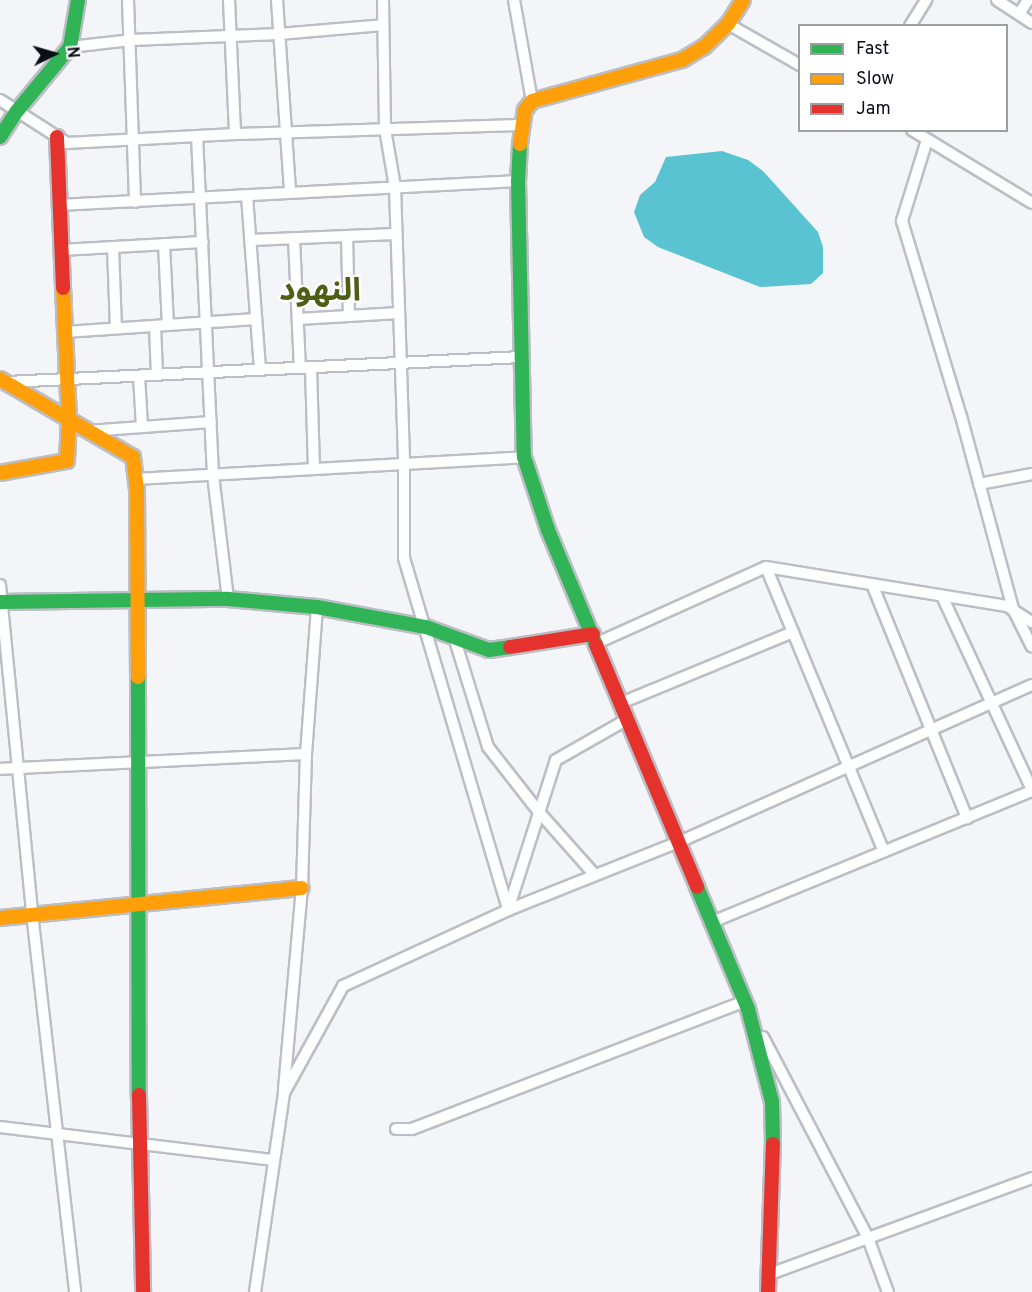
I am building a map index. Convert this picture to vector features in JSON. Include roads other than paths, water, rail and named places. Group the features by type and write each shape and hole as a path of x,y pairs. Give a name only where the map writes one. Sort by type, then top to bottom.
{"main road":[{"path":"0,137 17,111 70,47 78,0"},
{"path":"743,0 728,24 704,47 682,60 532,101 525,110 521,126 518,181 524,457 548,530 747,1005 772,1102 773,1162 768,1292"},
{"path":"0,473 67,462 69,419 57,137"},
{"path":"3,380 133,457 136,479 139,1144 143,1292"},
{"path":"1,602 228,600 317,607 426,627 489,650 595,638"},
{"path":"0,918 32,913 302,888"}],"street":[{"path":"128,0 135,202"},
{"path":"229,0 235,134"},
{"path":"277,0 290,193"},
{"path":"383,0 385,129 395,187 404,463 404,558 508,910"},
{"path":"514,0 532,101"},
{"path":"911,24 926,0"},
{"path":"997,0 1032,23"},
{"path":"1019,14 1028,0"},
{"path":"728,24 798,64"},
{"path":"70,47 131,40 230,34 279,34 383,25"},
{"path":"0,99 67,143 235,134 521,126"},
{"path":"915,132 1032,203"},
{"path":"197,136 213,475 228,600"},
{"path":"927,140 902,222 1013,609 1032,647"},
{"path":"59,205 518,181"},
{"path":"247,196 260,370"},
{"path":"250,240 396,234"},
{"path":"347,236 349,316"},
{"path":"294,238 298,319 306,368 314,469"},
{"path":"61,250 203,242"},
{"path":"164,244 168,325"},
{"path":"113,247 116,328"},
{"path":"298,319 399,313"},
{"path":"65,332 256,319"},
{"path":"154,326 158,375"},
{"path":"3,380 67,380 522,357"},
{"path":"139,376 142,427"},
{"path":"88,431 211,422"},
{"path":"136,479 524,457"},
{"path":"979,484 1032,474"},
{"path":"766,567 884,852"},
{"path":"595,638 766,567 1007,606 1032,622"},
{"path":"872,584 967,818"},
{"path":"0,585 5,681 18,767 32,913 75,1292"},
{"path":"712,922 1032,791 942,596"},
{"path":"255,1292 284,1093 302,888 306,754 317,607"},
{"path":"621,703 793,632"},
{"path":"454,637 488,747 539,812 595,875"},
{"path":"284,1093 343,986 508,910 679,842 1032,685"},
{"path":"508,910 556,760 628,719"},
{"path":"0,769 306,754"},
{"path":"396,1129 412,1129 747,1005 868,1238 888,1292"},
{"path":"0,1127 274,1160"},
{"path":"767,1275 1032,1178"}],"water":[{"path":"722,151 748,160 763,171 818,232 823,247 823,273 811,284 760,287 658,247 644,237 634,212 640,195 655,182 666,157"}],"district":[{"name":"النهود","path":"320,292"}]}
